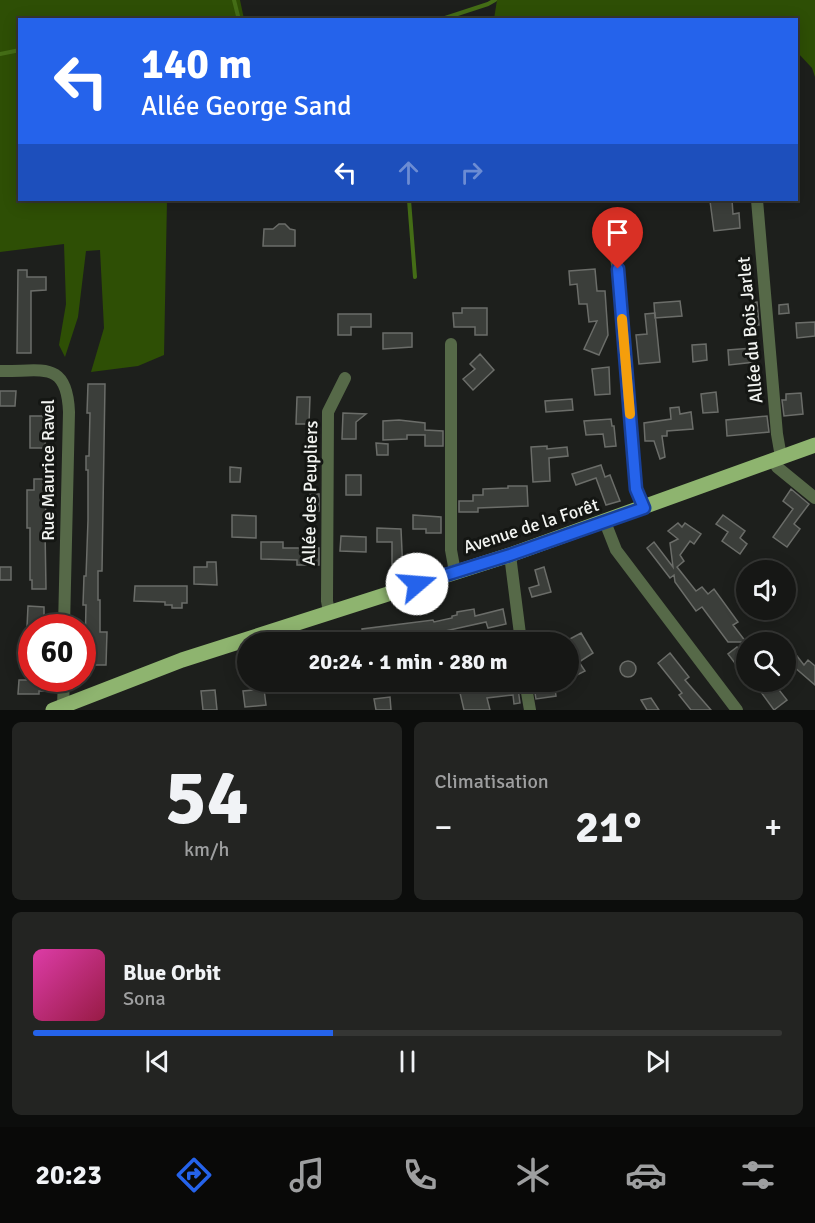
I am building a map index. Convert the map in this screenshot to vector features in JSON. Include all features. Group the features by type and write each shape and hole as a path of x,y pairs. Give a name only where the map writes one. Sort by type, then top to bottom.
{"main road":[{"name":"Avenue de la Forêt","path":"58,708 182,660 510,555 815,445"}],"street":[{"name":"Allée du Bois Jarlet","path":"757,201 778,458"},
{"path":"607,246 615,254 618,269 636,489 644,508"},
{"path":"451,344 451,550 455,572"},
{"name":"Rue Maurice Ravel","path":"0,371 53,372 62,379 66,388 69,412 64,614"},
{"name":"Allée des Peupliers","path":"329,612 327,601 328,412 345,378"},
{"path":"778,458 777,467 815,498"},
{"path":"605,522 616,550 737,710"},
{"path":"510,555 520,632"},
{"path":"58,708 61,692"},
{"path":"527,692 530,710"}],"green space":[{"path":"0,0 240,0 244,18 18,18 18,201 167,201 164,355 138,366 91,372 104,328 100,250 86,251 78,317 65,357 59,345 66,304 64,244 0,252"},
{"path":"497,0 815,0 815,77 812,68 798,53 798,18 494,18"}],"building":[{"path":"710,201 732,201 733,214 739,213 740,228 714,231"},
{"path":"279,224 285,224 295,230 295,246 263,246 264,229 273,229"},
{"path":"595,269 597,291 605,291 608,335 599,355 584,349 597,321 589,322 587,304 579,304 577,284 570,285 569,271"},
{"path":"18,270 27,270 27,277 46,277 46,290 31,291 31,353 17,353"},
{"path":"680,301 682,316 655,318 654,303"},
{"path":"757,302 759,325 752,325 750,303"},
{"path":"788,304 789,313 779,314 779,305"},
{"path":"462,308 487,308 487,335 475,335 475,327 454,327 453,313 462,313"},
{"path":"655,313 660,362 639,364 636,335 647,334 645,314"},
{"path":"338,314 371,314 371,327 351,327 351,335 338,335"},
{"path":"815,322 815,336 797,338 796,323"},
{"path":"383,333 412,333 412,347 383,349"},
{"path":"706,344 707,360 693,362 692,345"},
{"path":"753,348 755,362 729,365 728,350"},
{"path":"480,354 494,370 473,390 463,379 475,369 470,364"},
{"path":"609,367 610,394 595,395 592,369"},
{"path":"88,384 105,384 102,571 98,571 98,600 100,600 100,632 107,632 106,665 96,665 96,614 86,614 86,605 83,605 88,520 86,456 89,456 90,413 87,413"},
{"path":"0,391 16,391 15,406 0,406"},
{"path":"716,392 718,412 703,413 701,394"},
{"path":"801,393 803,414 784,416 782,400 786,400 786,394"},
{"path":"297,397 310,397 309,424 296,424"},
{"path":"572,399 573,410 546,412 545,401"},
{"path":"679,407 680,414 691,412 693,429 667,431 667,436 662,436 665,457 660,459 654,441 645,441 644,423 671,419 670,408"},
{"path":"343,413 366,414 356,422 356,439 342,439"},
{"path":"30,416 47,416 45,448 30,448"},
{"path":"767,416 769,432 727,436 726,420"},
{"path":"611,419 616,446 605,447 603,434 586,435 584,421"},
{"path":"383,421 425,423 425,430 443,431 443,446 425,446 425,435 407,435 407,439 383,440"},
{"path":"376,443 388,444 388,455 377,455"},
{"path":"547,446 547,449 567,447 568,456 549,458 550,481 533,482 531,447"},
{"path":"601,465 605,477 610,475 620,501 606,505 596,478 576,485 572,474"},
{"path":"230,467 241,468 240,482 230,482"},
{"path":"346,475 361,475 361,495 346,495"},
{"path":"34,479 48,479 48,486 50,486 50,500 46,500 46,589 32,589 32,580 30,580 27,490 34,490"},
{"path":"508,486 527,486 528,506 478,508 478,512 459,512 459,501 473,501 473,495 483,495 483,489 508,488"},
{"path":"791,489 809,504 794,524 800,529 787,547 773,537 793,509 783,501"},
{"path":"310,494 319,494 319,511 309,511"},
{"path":"232,515 256,516 256,538 232,537"},
{"path":"413,515 441,517 441,533 426,533 426,529 413,529"},
{"path":"723,515 745,531 740,538 747,544 740,554 722,541 728,532 716,524"},
{"path":"678,523 682,527 685,523 701,534 694,544 690,541 680,555 684,561 677,567 696,591 702,587 708,594 714,589 738,622 733,625 738,632 736,632 736,642 728,642 702,607 696,611 675,582 674,575 670,578 647,548 654,542 673,567 670,543 678,539 668,531"},
{"path":"377,528 401,529 403,573 392,573 392,542 377,542"},
{"path":"341,536 366,537 366,552 340,551"},
{"path":"261,542 283,542 283,548 319,548 319,565 297,565 297,560 261,559"},
{"path":"207,562 216,562 217,585 194,584 194,567 207,567"},
{"path":"0,567 11,567 11,580 0,580"},
{"path":"544,567 551,592 532,597 529,588 539,585 535,570"},
{"path":"135,586 187,586 187,603 182,603 182,608 172,608 172,605 165,605 165,602 134,601"},
{"path":"28,606 44,607 44,614 28,614"},
{"path":"474,609 475,616 503,609 506,624 488,628 486,622 441,632 362,632 362,629 433,620 434,622 452,618 457,615 457,612"},
{"path":"581,633 593,653 579,662 579,634"},
{"path":"736,648 736,665 728,654"},
{"path":"670,653 689,677 685,680 711,710 691,710 679,695 682,693 658,663"},
{"path":"796,655 804,665 808,660 815,666 815,685 796,669"},
{"path":"628,661 634,663 636,669 634,675 628,677 622,675 620,669 622,663"},
{"path":"579,662 585,671 579,674"},
{"path":"215,690 217,710 203,710 201,691"},
{"path":"18,692 39,692 39,694 18,694"},
{"path":"243,692 264,692 266,705 245,707"},
{"path":"518,692 520,703 514,704 513,695 487,698 490,710 464,710 460,693"},
{"path":"535,692 555,692 556,696 536,699"},
{"path":"761,692 781,692 787,700 774,710"},
{"path":"390,697 391,710 376,710 374,699"},
{"path":"651,698 659,710 647,710 641,700"}],"waterway":[{"path":"234,0 238,18"},
{"path":"445,18 495,0"},
{"path":"0,54 18,50"},
{"path":"409,201 415,277"}],"slow traffic":[{"path":"622,319 630,414"}],"route":[{"path":"417,584 510,555 644,508 636,489 618,269"}]}
